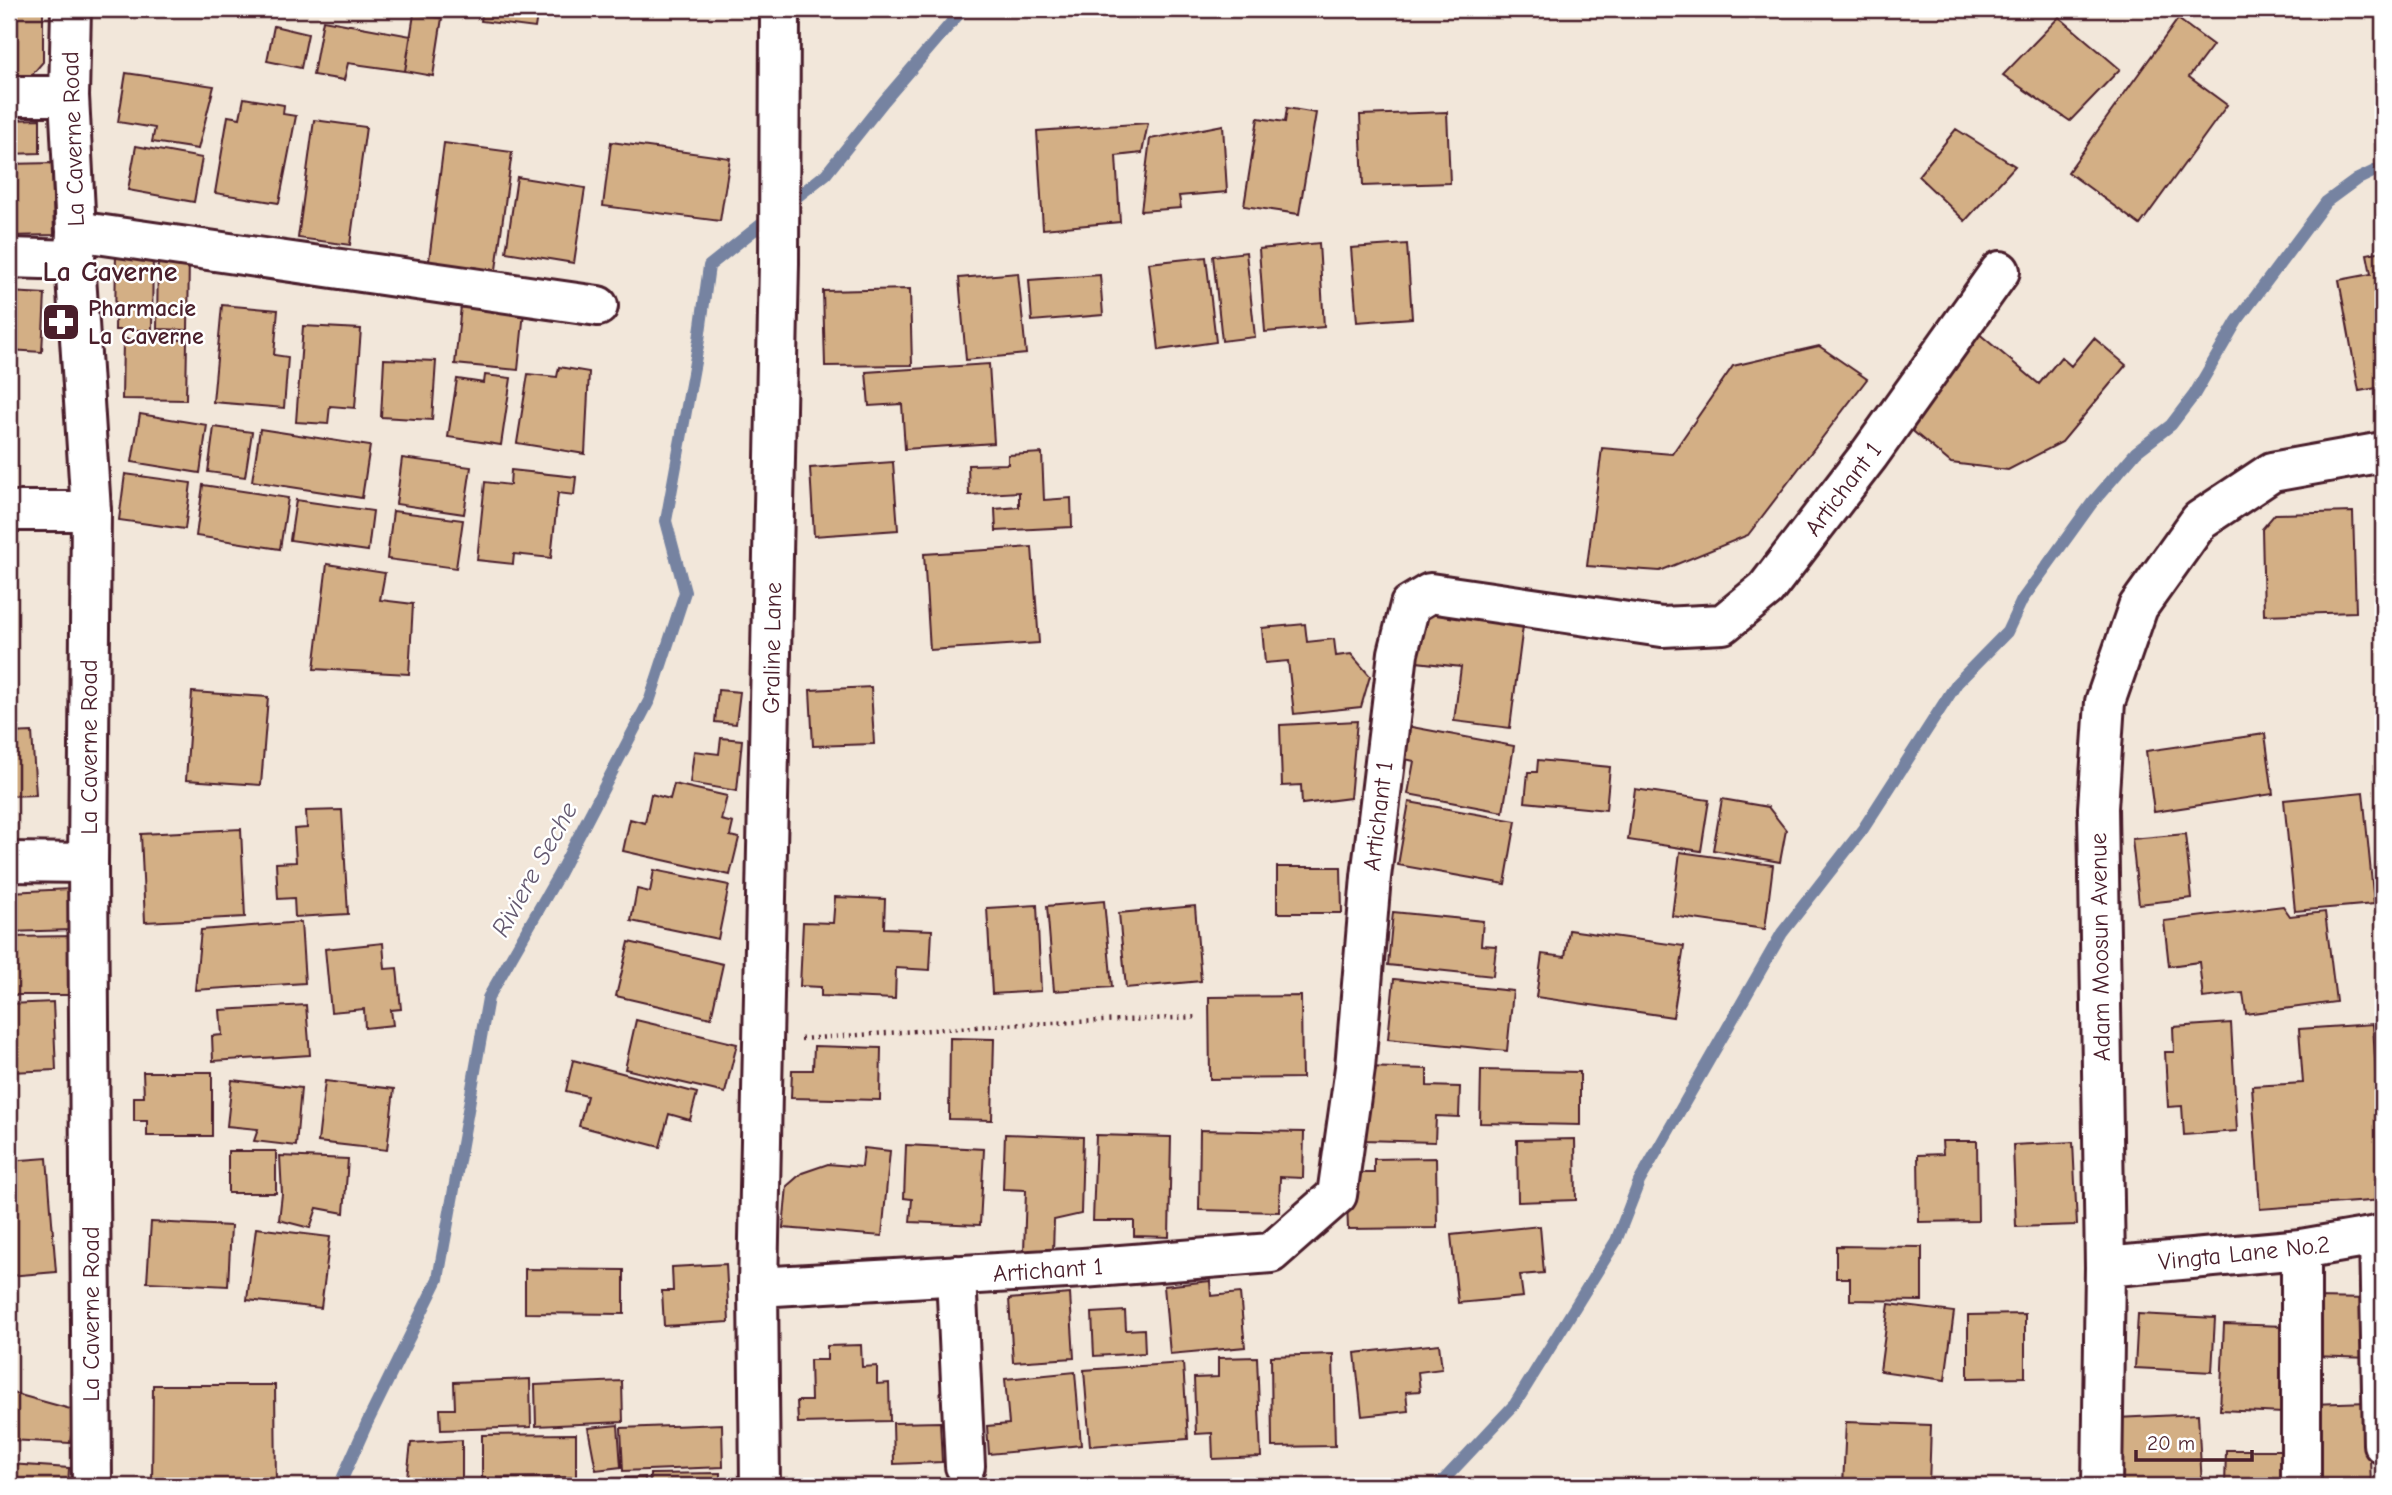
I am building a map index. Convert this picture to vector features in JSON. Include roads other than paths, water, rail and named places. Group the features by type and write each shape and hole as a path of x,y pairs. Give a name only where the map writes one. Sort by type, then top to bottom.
{"street":[{"name":"La Caverne Road","path":"71,9 69,96 91,511 88,863 92,1486"},
{"name":"Graline Lane","path":"760,1486 758,1287 779,260 780,9"},
{"path":"9,96 69,96"},
{"path":"9,258 75,245 598,306"},
{"name":"Artichant 1","path":"758,1287 1083,1268 1271,1252 1337,1195 1355,1068 1371,877 1396,666 1410,605 1430,593 1662,627 1723,624 1766,590 1869,456 2000,271"},
{"name":"Adam Moosun Avenue","path":"2102,1486 2105,1267 2098,808 2105,702 2138,607 2200,520 2272,472 2383,452"},
{"path":"9,511 91,511"},
{"path":"9,862 88,863"},
{"path":"2381,1235 2383,1444"},
{"name":"Vingta Lane No.2","path":"2105,1267 2301,1249 2381,1235"},
{"path":"2301,1249 2301,1486"},
{"path":"956,1275 965,1466"}],"waterway":[{"path":"788,204 826,174 963,9"},
{"path":"1438,1486 1515,1404 1616,1241 1639,1182 1782,933 1863,829 1957,683 2007,632 2022,600 2092,503 2136,452 2171,425 2194,395 2237,321 2326,202 2356,180 2383,167"},
{"name":"Riviere Seche","path":"339,1486 438,1279 488,998 559,874 650,699 685,592 666,521 699,340 709,266 773,215"}],"place":[{"name":"Pharmacie La Caverne","path":"61,322"}],"district":[{"name":"La Caverne","path":"110,271"}]}
